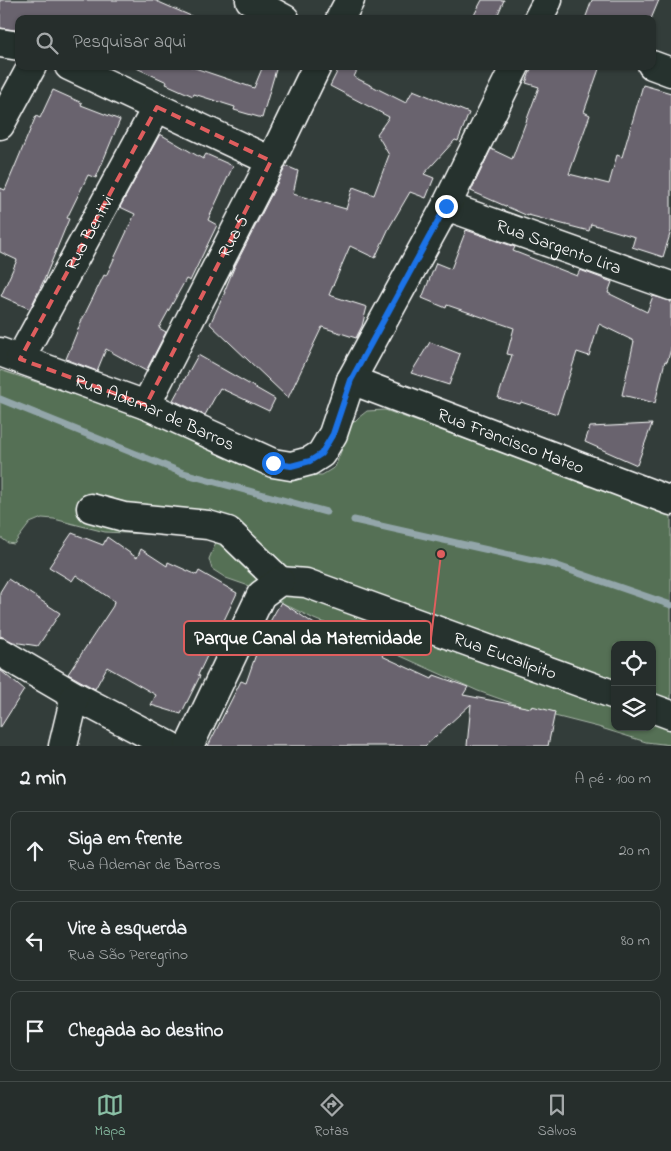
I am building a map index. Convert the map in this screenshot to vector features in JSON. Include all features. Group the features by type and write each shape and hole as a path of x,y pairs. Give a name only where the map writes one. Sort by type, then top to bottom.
{"street":[{"path":"250,0 278,15"},
{"path":"342,15 350,0"},
{"path":"540,15 548,0"},
{"path":"0,43 15,45"},
{"path":"656,66 671,72"},
{"path":"0,125 30,70"},
{"path":"77,70 271,161"},
{"name":"Rua 5","path":"146,405 271,161 315,70"},
{"path":"351,380 446,206 513,70"},
{"name":"Rua Bentivi","path":"10,356 157,107"},
{"name":"Rua Sargento Lira","path":"446,206 671,286"},
{"name":"Rua Ademar de Barros","path":"10,356 146,405 273,463 291,466 310,461 321,454 333,434 351,380"},
{"name":"Rua Francisco Mateo","path":"351,380 671,501"},
{"path":"90,508 124,516 208,525 228,531 280,581 261,595 189,746"},
{"name":"Rua Eucalipito","path":"280,581 306,583 611,694"},
{"path":"0,652 75,696 170,746"},
{"path":"63,746 75,696"},
{"path":"656,709 671,715"}],"highlighted area":[{"path":"157,107 271,161 146,405 20,359"}],"green space":[{"path":"0,370 118,409 255,463 308,475 322,475 335,467 351,425 358,418 367,411 385,410 671,513 671,745 646,742 598,727 531,710 478,691 314,619 249,586 226,578 212,569 209,559 216,542 213,535 181,531 147,534 105,532 54,519 42,518 30,523 14,544 8,543 0,537"}],"building":[{"path":"0,0 154,0 189,15 15,15 15,30 0,28"},
{"path":"482,0 504,0 498,15 474,15"},
{"path":"592,0 659,0 653,15 586,15"},
{"path":"141,70 201,70 254,88 261,70 276,70 262,118 234,110 235,107 194,94 193,96 166,84 167,82"},
{"path":"338,70 357,70 354,77 406,103 413,90 469,113 458,141 455,140 424,174 434,178 426,198 410,192 389,228 375,258 350,246 329,295 367,307 362,326 356,338 322,327 288,398 210,324 234,268 286,166 298,171 293,194 346,209 353,187 374,195 389,155 377,134 389,117 330,86"},
{"path":"531,70 599,70 584,112 590,115 569,174 609,184 617,155 622,157 643,85 671,93 671,231 663,257 632,247 635,237 591,224 589,231 528,216 471,191 491,149 512,159 539,87 526,83"},
{"path":"53,90 82,103 81,105 120,120 96,178 88,175 67,218 69,219 30,309 1,296 17,260 0,252 0,188 5,190 36,116 40,118"},
{"path":"160,134 203,159 206,154 233,166 208,220 217,225 190,281 186,279 159,328 166,332 146,371 106,349 97,371 66,359 81,322 104,275 106,276 135,214 120,207"},
{"path":"466,230 515,247 513,251 577,276 580,270 612,282 608,293 647,312 653,296 671,301 671,349 667,362 665,361 655,403 622,395 634,341 599,324 589,356 577,352 557,414 521,402 520,404 498,398 512,355 507,354 514,328 447,305 446,308 422,298 436,263 451,269"},
{"path":"430,342 460,354 449,385 411,373"},
{"path":"198,355 275,399 269,411 220,388 205,415 173,400"},
{"path":"652,424 637,465 585,442 590,427"},
{"path":"72,533 103,545 107,537 137,558 141,549 167,566 168,562 197,575 199,571 237,593 181,714 151,705 156,695 107,667 95,689 68,674 113,606 114,601 76,575 72,581 49,567"},
{"path":"8,579 60,613 38,646 13,642 0,636 0,592"},
{"path":"281,602 319,627 322,622 386,650 382,656 432,679 434,675 468,687 463,695 531,708 532,706 555,712 548,746 467,746 471,704 425,746 208,746 241,681 246,683 263,634"},
{"path":"0,670 24,690 0,728"}],"waterway":[{"path":"0,399 183,473 326,512"},
{"path":"354,520 555,565 671,605"}],"place":[{"name":"Parque Canal da Maternidade","path":"441,554"}],"route":[{"path":"273,463 291,466 310,461 321,454 333,434 351,380 446,206"}]}
